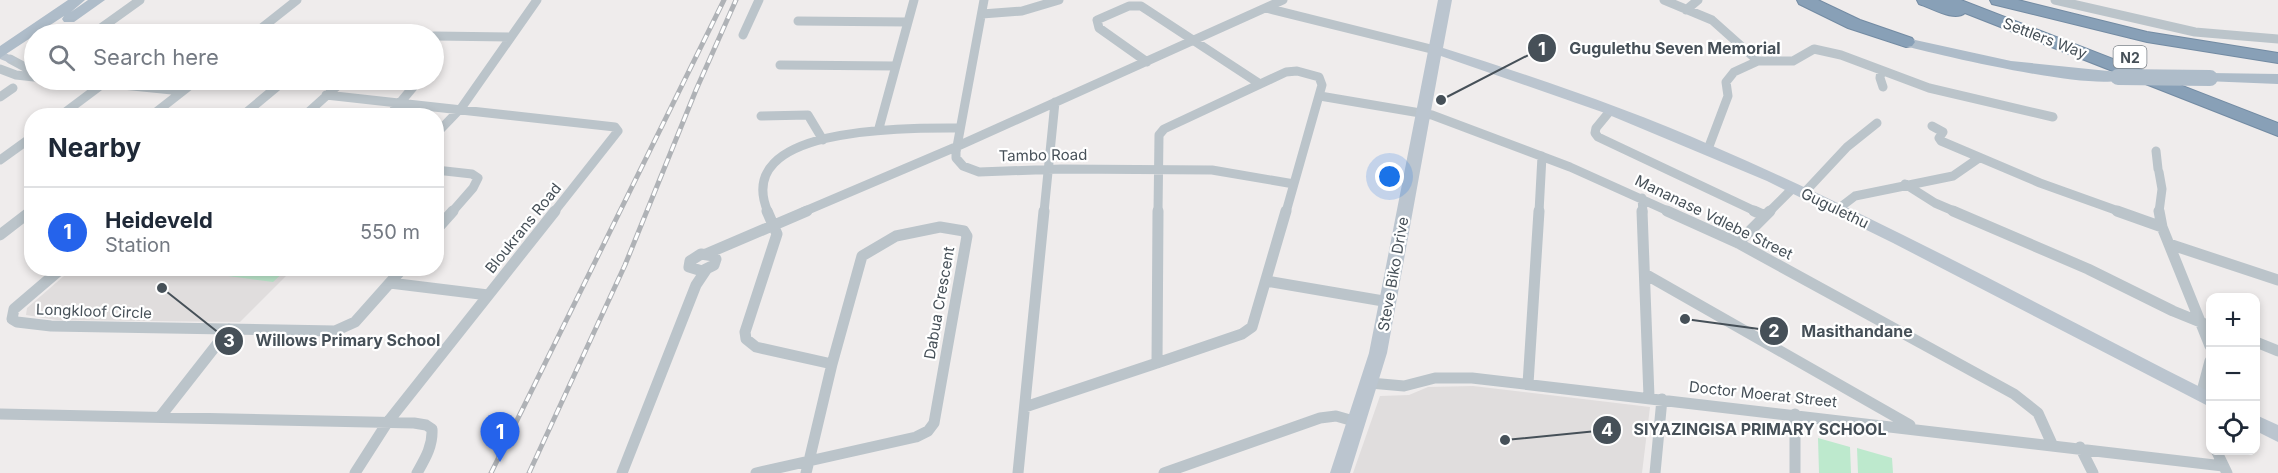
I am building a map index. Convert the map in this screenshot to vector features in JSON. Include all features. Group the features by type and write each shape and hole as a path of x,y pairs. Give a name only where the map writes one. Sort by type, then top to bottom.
{"highway":[{"path":"1805,0 1854,24 1906,42"},
{"path":"1838,0 1844,10 1858,19 1906,42"},
{"path":"1925,0 2121,73"},
{"name":"Settlers Way","path":"1946,0 2121,73 2278,130"},
{"name":"Settlers Way","path":"1981,0 2278,116"},
{"path":"1998,0 2132,34 2278,58"}],"main road":[{"path":"48,24 78,0"},
{"path":"61,24 98,0"},
{"path":"1906,42 2011,67 2058,74 2121,73 2210,78 2278,78"},
{"path":"2,60 24,43"},
{"path":"2,60 24,48"}],"street":[{"path":"107,24 140,0"},
{"path":"267,24 297,0"},
{"path":"444,126 460,110 537,0"},
{"path":"743,35 759,0"},
{"path":"879,128 914,0"},
{"path":"958,146 984,0"},
{"path":"982,14 1022,11 1059,0"},
{"path":"711,256 714,265 701,271 689,267 690,261 711,256 731,244 1196,41 1283,0"},
{"name":"Steve Biko Drive","path":"1340,473 1370,383 1389,302 1424,113 1439,51 1445,0"},
{"path":"1664,0 1712,20 1758,61"},
{"path":"1686,10 1698,0"},
{"path":"2055,0 2198,32 2278,39"},
{"path":"1147,62 1099,28 1097,20 1130,6 1141,6 1260,84"},
{"path":"1266,9 1439,51"},
{"path":"798,21 907,21"},
{"path":"444,36 511,37"},
{"path":"1708,149 1728,96 1728,79 1734,72 1758,61 1793,61 1814,49 1822,49 1941,91 2053,117"},
{"name":"Gugulethu","path":"1439,51 1610,111 1708,149 1838,209 2206,397"},
{"path":"2,60 24,68"},
{"path":"2,60 16,75 24,76"},
{"path":"780,65 895,66"},
{"path":"1025,407 1156,364 1248,331 1253,324 1320,96 1322,85 1319,77 1297,71 1286,72 1161,132 1157,138 1156,364"},
{"path":"1881,71 1880,78 1883,87"},
{"path":"0,97 13,88"},
{"path":"71,108 95,90"},
{"path":"172,90 182,91"},
{"path":"252,108 273,90"},
{"path":"312,108 332,90"},
{"path":"396,108 412,90"},
{"path":"161,108 182,91"},
{"path":"326,95 440,108"},
{"name":"Mananase Vdlebe Street","path":"1320,96 1424,113 1542,156 1642,198 1738,243 2026,401 2038,413 2052,444"},
{"path":"1018,473 1055,102"},
{"path":"444,108 460,110"},
{"name":"Bloukrans Road","path":"355,473 387,423 617,134 618,129 460,110"},
{"path":"1610,111 1596,128 1595,133 1598,137 1763,215"},
{"path":"761,116 808,115 823,140"},
{"path":"1738,243 1763,215 1798,190 1877,123"},
{"path":"1932,126 1943,132 1939,138 1941,141 1979,158 2162,227"},
{"path":"832,364 756,347 746,339 746,332 776,244 775,225 764,206 762,196 767,174 785,155 823,140 879,128 960,128"},
{"path":"0,160 24,143"},
{"name":"Tambo Road","path":"958,146 956,152 959,162 979,172 1223,171 1294,184"},
{"path":"2156,151 2163,196 2158,212 2162,227 2206,324"},
{"path":"1528,384 1542,156"},
{"path":"1838,209 1855,196 1905,184 1953,177 1979,158"},
{"path":"444,171 472,174 478,178 473,188 444,221"},
{"path":"1905,184 1935,203 2121,284 2206,324"},
{"path":"1642,198 1645,274 1656,398 1655,473"},
{"path":"0,235 24,216"},
{"name":"Dabua Crescent","path":"942,227 964,231 967,236 960,279 936,420 932,427 927,433 916,437 807,467 860,261 867,251 920,228 942,227"},
{"path":"2169,244 2278,280"},
{"path":"622,473 701,271"},
{"path":"1645,274 1914,428"},
{"name":"Longkloof Circle","path":"53,276 14,309 11,316 14,321 51,326 341,329 359,319 396,276"},
{"path":"1266,280 1389,302"},
{"path":"390,283 488,295"},
{"path":"160,417 229,329"},
{"path":"2260,344 2278,351"},
{"name":"Doctor Moerat Street","path":"1370,383 1404,386 1436,378 1472,378 2080,447 2225,469"},
{"path":"0,414 414,423 426,425 432,429 432,443 417,473"},
{"path":"1795,414 1795,473"},
{"path":"1164,473 1190,468 1320,417 1336,417 1357,422"},
{"path":"2260,424 2278,434"},
{"path":"2080,447 2093,473"},
{"path":"2218,455 2225,469"},
{"path":"756,473 807,467"}],"shaded area":[{"path":"64,276 286,276 240,322 57,320 26,315 27,308"},
{"path":"1473,386 1650,407 1642,473 1353,473 1380,396 1409,395 1428,387"}],"green space":[{"path":"228,276 279,276 273,282"},
{"path":"1818,438 1850,447 1851,473 1819,473"},
{"path":"1857,448 1892,458 1893,473 1858,473"}],"railway":[{"path":"491,473 724,0"},
{"path":"529,473 625,265 696,90 736,0"}],"place":[{"name":"Gugulethu Seven Memorial","path":"1441,100"},
{"name":"Willows Primary School","path":"162,288"},
{"name":"Masithandane","path":"1685,319"},
{"name":"SIYAZINGISA PRIMARY SCHOOL","path":"1505,440"},
{"name":"Heideveld","path":"500,462"}]}
